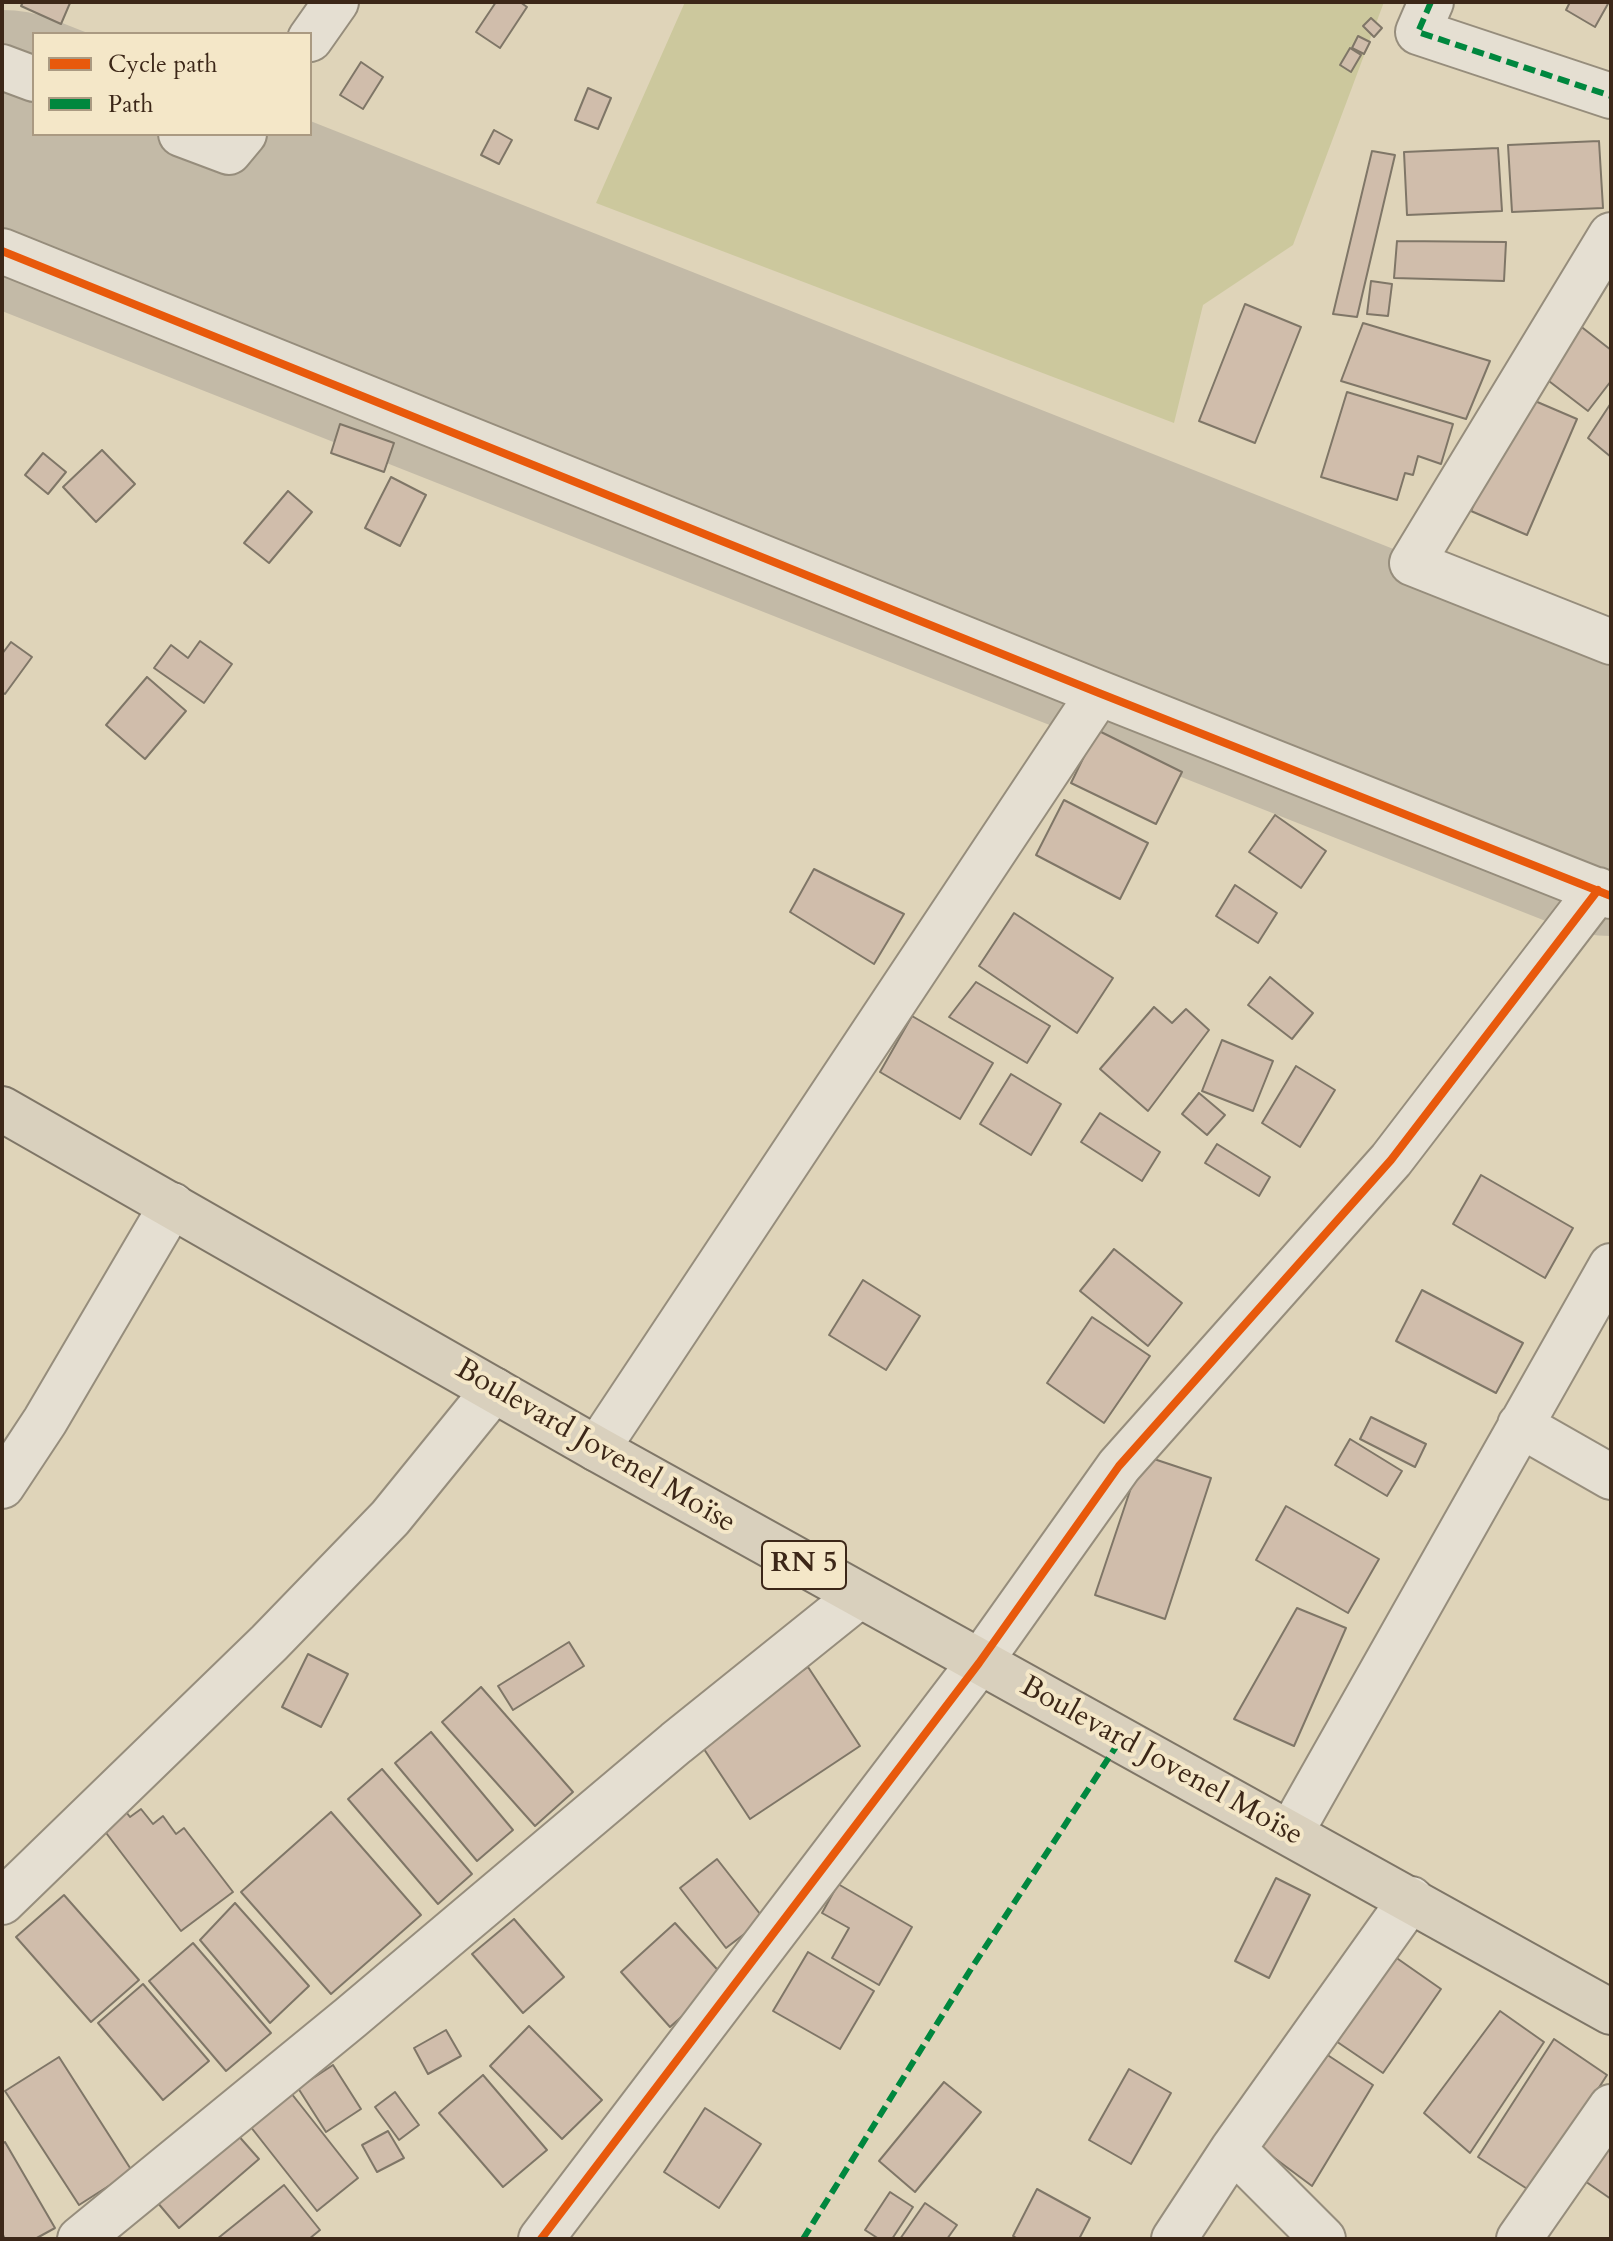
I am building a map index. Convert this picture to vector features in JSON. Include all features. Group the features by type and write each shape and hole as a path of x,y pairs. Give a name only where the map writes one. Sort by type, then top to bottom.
{"main road":[{"name":"Boulevard Jovenel Moïse","path":"2,1109 597,1449 1611,2012"}],"street":[{"path":"312,36 336,2"},
{"path":"1431,2 1418,32 1611,96"},
{"path":"2,67 32,78"},
{"path":"186,136 229,152 242,136"},
{"path":"1611,235 1412,563 1611,642"},
{"path":"2,251 1604,893 1391,1160 1119,1466 979,1663 541,2239"},
{"path":"597,1449 1099,693"},
{"path":"2,1486 45,1421 172,1205"},
{"path":"1291,1832 1611,1266"},
{"path":"2,1902 269,1643 390,1518 494,1390"},
{"path":"1520,1425 1611,1477"},
{"path":"80,2239 350,2018 676,1743 859,1596"},
{"path":"1174,2239 1233,2149 1411,1899"},
{"path":"1519,2239 1611,2107"},
{"path":"1233,2149 1323,2239"}],"shaded area":[{"path":"685,2 1384,2 1293,245 1203,305 1174,423 596,203"}],"building":[{"path":"23,2 70,3 61,24 21,6"},
{"path":"496,2 520,2 527,7 500,48 476,32"},
{"path":"1570,2 1609,2 1595,27 1566,10"},
{"path":"1371,18 1382,28 1374,37 1363,26"},
{"path":"1358,36 1370,42 1364,54 1352,48"},
{"path":"1350,48 1361,55 1351,72 1340,65"},
{"path":"361,62 383,77 363,109 340,95"},
{"path":"588,88 611,98 598,129 575,120"},
{"path":"494,130 512,140 499,164 481,155"},
{"path":"1599,141 1603,208 1512,212 1508,145"},
{"path":"1498,148 1502,211 1407,215 1404,152"},
{"path":"1372,151 1395,155 1357,317 1333,314"},
{"path":"1397,241 1506,242 1504,281 1394,278"},
{"path":"1371,281 1392,284 1388,316 1367,314"},
{"path":"1245,304 1301,327 1255,443 1199,421"},
{"path":"1363,323 1490,361 1466,419 1341,381"},
{"path":"1579,325 1611,350 1611,381 1588,411 1541,375"},
{"path":"1347,392 1453,424 1441,464 1418,456 1413,475 1405,473 1397,500 1321,477"},
{"path":"1521,395 1577,419 1527,535 1471,511"},
{"path":"1611,403 1611,457 1588,438"},
{"path":"340,424 394,443 384,472 331,453"},
{"path":"102,450 135,484 96,522 63,487"},
{"path":"43,453 66,472 48,494 25,475"},
{"path":"391,477 426,495 400,546 365,528"},
{"path":"288,491 312,512 269,563 244,543"},
{"path":"200,641 232,664 204,703 154,668 171,645 188,658"},
{"path":"11,642 32,657 5,694 2,692 2,654"},
{"path":"147,677 186,711 145,759 106,725"},
{"path":"1097,730 1182,772 1156,824 1071,783"},
{"path":"1064,800 1148,843 1120,899 1036,855"},
{"path":"1275,815 1326,851 1301,888 1249,852"},
{"path":"814,869 904,914 874,964 790,912"},
{"path":"1235,885 1277,913 1258,943 1216,916"},
{"path":"1014,913 1113,978 1077,1033 979,966"},
{"path":"1270,977 1313,1013 1292,1039 1248,1005"},
{"path":"976,982 1050,1026 1027,1063 949,1017"},
{"path":"1154,1007 1172,1023 1186,1009 1209,1030 1148,1111 1100,1069"},
{"path":"912,1016 993,1063 960,1119 880,1072"},
{"path":"1222,1040 1273,1061 1253,1111 1202,1091"},
{"path":"1296,1066 1335,1090 1300,1147 1262,1123"},
{"path":"1011,1074 1061,1104 1031,1155 980,1124"},
{"path":"1199,1093 1225,1115 1207,1135 1182,1114"},
{"path":"1100,1113 1160,1152 1142,1181 1081,1142"},
{"path":"1217,1144 1270,1177 1259,1196 1205,1163"},
{"path":"1481,1175 1573,1228 1545,1278 1453,1224"},
{"path":"1114,1249 1182,1303 1148,1346 1080,1291"},
{"path":"863,1280 920,1316 886,1370 829,1335"},
{"path":"1422,1290 1523,1343 1496,1393 1396,1341"},
{"path":"1092,1317 1150,1356 1104,1423 1047,1383"},
{"path":"1371,1417 1426,1444 1415,1467 1360,1439"},
{"path":"1350,1439 1402,1471 1387,1496 1335,1465"},
{"path":"1142,1455 1211,1478 1165,1619 1095,1595"},
{"path":"1286,1506 1379,1559 1348,1613 1256,1560"},
{"path":"1297,1608 1346,1628 1294,1746 1234,1719"},
{"path":"569,1642 584,1666 513,1710 498,1686"},
{"path":"308,1654 348,1674 321,1727 282,1707"},
{"path":"808,1667 860,1746 750,1819 698,1740"},
{"path":"481,1687 573,1792 535,1826 442,1722"},
{"path":"431,1732 513,1830 477,1861 395,1763"},
{"path":"382,1769 472,1874 438,1904 348,1799"},
{"path":"120,1804 130,1817 141,1809 153,1824 163,1816 176,1834 184,1828 233,1892 181,1931 97,1821"},
{"path":"331,1812 421,1915 331,1994 241,1892"},
{"path":"717,1859 764,1919 726,1948 680,1888"},
{"path":"1276,1878 1310,1895 1269,1978 1235,1961"},
{"path":"838,1884 912,1927 879,1985 832,1958 849,1928 822,1913"},
{"path":"64,1895 139,1980 91,2022 16,1937"},
{"path":"235,1903 309,1986 270,2023 200,1940"},
{"path":"514,1919 564,1977 523,2013 472,1954"},
{"path":"675,1923 725,1978 670,2027 621,1972"},
{"path":"193,1943 271,2033 226,2071 149,1981"},
{"path":"808,1952 874,1991 840,2049 773,2011"},
{"path":"1388,1952 1441,1989 1383,2073 1330,2037"},
{"path":"143,1984 209,2061 163,2100 98,2023"},
{"path":"1500,2011 1544,2042 1470,2153 1424,2113"},
{"path":"529,2026 602,2100 562,2139 490,2066"},
{"path":"446,2030 461,2056 428,2074 414,2048"},
{"path":"1554,2039 1607,2075 1532,2192 1478,2157"},
{"path":"1326,2054 1373,2085 1312,2186 1257,2145"},
{"path":"59,2057 132,2171 79,2205 5,2091"},
{"path":"333,2065 361,2109 326,2132 298,2088"},
{"path":"1129,2069 1171,2093 1131,2164 1089,2140"},
{"path":"483,2075 547,2150 503,2187 439,2113"},
{"path":"944,2082 981,2112 915,2192 879,2161"},
{"path":"395,2092 419,2125 399,2140 375,2107"},
{"path":"291,2093 358,2178 317,2211 250,2126"},
{"path":"705,2108 761,2144 719,2208 664,2172"},
{"path":"1611,2130 1611,2199 1579,2177"},
{"path":"388,2131 404,2158 377,2172 362,2145"},
{"path":"236,2133 259,2159 179,2228 157,2202"},
{"path":"5,2142 55,2228 35,2239 5,2239 2,2233 2,2144"},
{"path":"284,2185 320,2230 309,2239 217,2239"},
{"path":"1037,2189 1090,2218 1079,2239 1018,2239 1013,2236"},
{"path":"890,2192 913,2207 892,2239 879,2239 865,2230"},
{"path":"925,2203 957,2225 947,2239 900,2239"}],"runway":[{"path":"2,155 1611,791"}],"marked path":[{"path":"1431,2 1418,32 1611,96"},
{"path":"803,2239 971,1969 1121,1739"}],"cycle path":[{"path":"2,251 1611,896"},
{"path":"541,2239 979,1663 1119,1466 1391,1160 1598,890"}]}
